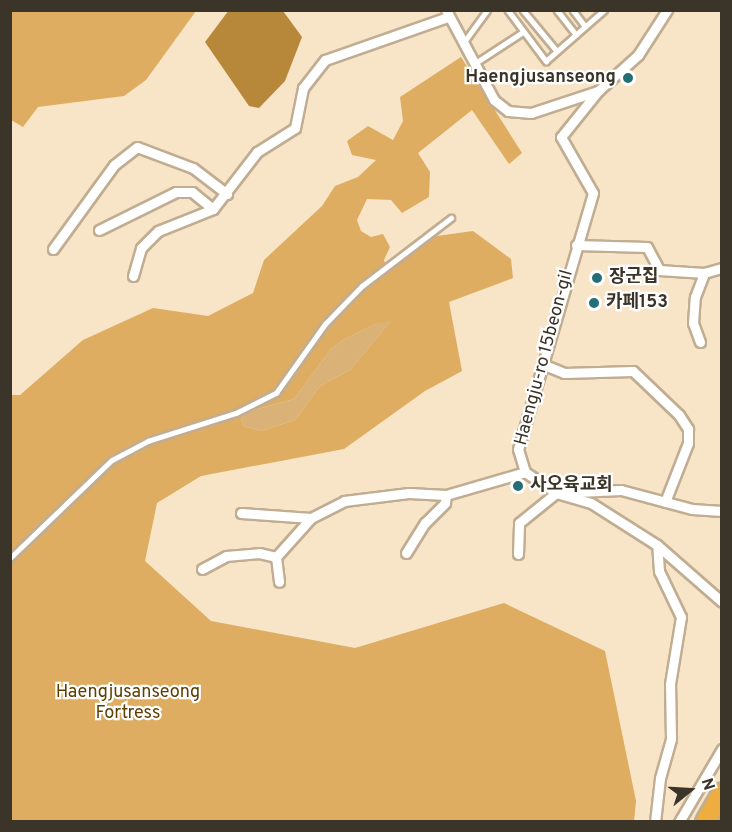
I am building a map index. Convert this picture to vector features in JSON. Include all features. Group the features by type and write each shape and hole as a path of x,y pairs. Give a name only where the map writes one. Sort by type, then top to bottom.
{"highway":[{"path":"705,822 722,793"}],"street":[{"path":"133,276 141,248 158,231 213,208 227,194 257,152 295,128 303,88 325,60 447,14 494,100 508,111 531,113 598,91 638,55 667,10"},
{"name":"Haengju-ro 15beon-gil","path":"598,91 561,137 594,193 576,244 518,449 525,472 556,493 591,503 657,545 722,602"},
{"path":"53,249 114,165 137,147 193,168 227,194"},
{"path":"99,230 176,192 192,192 213,208"},
{"path":"576,244 647,247 659,270 704,273 722,268"},
{"path":"700,342 693,323 695,297 704,273"},
{"path":"542,364 564,373 633,371 645,379 688,429 688,443 665,502"},
{"name":"Haengju-ro 15beon-gil","path":"276,557 311,518 344,501 409,493 446,495 525,472"},
{"path":"518,554 519,523 556,493 621,490 665,502 722,511"},
{"path":"406,554 425,523 445,502 446,495"},
{"path":"241,513 311,518"},
{"path":"655,822 660,778 671,739 670,684 681,617 659,571 657,545"},
{"path":"202,568 226,556 259,553 276,557 279,582"},
{"path":"679,822 722,749"}],"lane":[{"path":"464,42 487,10"},
{"path":"508,10 546,61 604,10"},
{"path":"523,10 556,51"},
{"path":"557,10 576,34"},
{"path":"573,10 585,26"},
{"path":"474,64 523,32"},
{"path":"10,558 112,460 148,441 236,413 276,393 325,324 362,286 451,218"}],"shaded area":[{"path":"229,10 283,11 302,37 285,81 259,108 249,106 205,42"},
{"path":"392,320 350,370 320,386 295,420 261,431 243,426 241,419 247,412 294,399 331,349 343,340 373,325"}],"green space":[{"path":"10,11 196,11 146,80 124,96 38,107 23,127 11,120"},
{"name":"Haengjusanseong Fortress","path":"461,57 522,153 509,164 472,110 418,153 430,172 429,197 402,213 391,200 367,199 357,220 361,231 371,237 383,234 390,247 384,260 387,269 437,236 473,231 511,259 513,278 449,302 462,371 425,391 344,449 201,476 157,503 145,561 211,621 355,648 504,603 605,651 636,801 634,821 11,822 11,395 20,395 83,340 153,308 208,316 253,293 264,260 322,206 335,186 358,177 376,160 352,155 347,141 368,126 393,140 403,121 400,97","holes":["391,321 350,370 320,386 295,420 261,431 243,426 241,419 247,412 294,399 331,349 343,340 373,325"]}],"place":[{"name":"Haengjusanseong","path":"628,78"},
{"name":"장군집","path":"597,278"},
{"name":"카페153","path":"594,303"},
{"name":"사오육교회","path":"518,486"}]}
